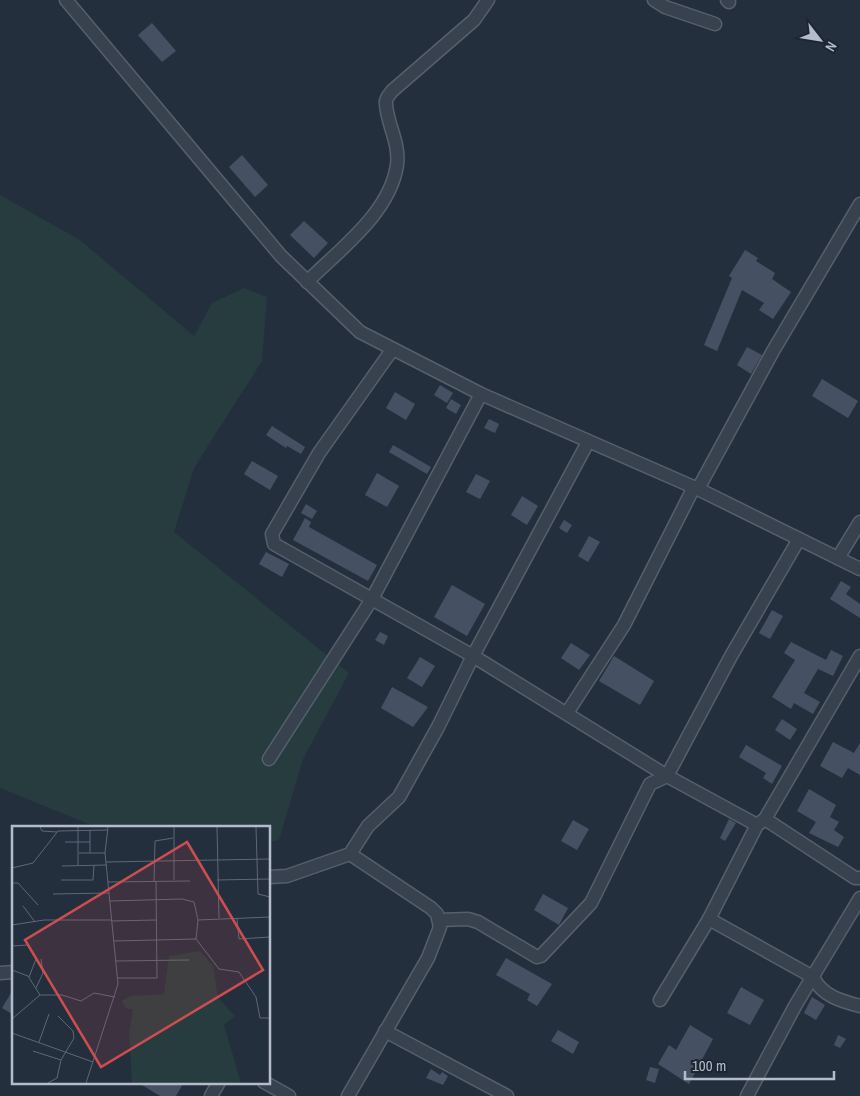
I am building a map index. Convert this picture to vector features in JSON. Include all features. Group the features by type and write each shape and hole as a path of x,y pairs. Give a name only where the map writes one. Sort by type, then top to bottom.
{"street":[{"path":"66,0 281,256 360,332 481,394 696,488 860,569"},
{"path":"307,282 368,222 390,188 397,164 394,134 386,99 392,91 474,20 488,0"},
{"path":"654,0 665,7 715,24"},
{"path":"567,713 624,625 696,488 778,343 860,204"},
{"path":"392,350 319,453 272,534 274,544 473,656 667,776 761,822 860,878"},
{"path":"269,759 372,599 481,394"},
{"path":"270,877 287,876 350,854 368,826 399,797 438,727 473,656 588,442"},
{"path":"838,558 860,522"},
{"path":"440,920 468,919 478,922 531,954 537,957 541,956 591,903 650,784 667,776 731,656 800,539"},
{"path":"660,1000 709,919 761,822 860,656"},
{"path":"348,1096 428,958 440,927 440,920 431,908 350,854"},
{"path":"747,1096 813,977 860,898"},
{"path":"709,919 813,977 818,988 835,998 860,1006"},
{"path":"385,1031 507,1096"},
{"path":"211,1096 217,1084"},
{"path":"267,1084 288,1096"}],"green space":[{"path":"0,195 80,240 194,336 212,303 244,288 267,297 262,361 194,468 174,532 349,673 303,759 279,840 270,842 270,826 94,826 0,788"}],"building":[{"path":"152,23 176,51 162,62 138,35"},
{"path":"242,155 268,185 255,197 229,167"},
{"path":"304,221 328,243 314,258 290,235"},
{"path":"745,250 758,258 756,261 775,273 772,279 791,292 773,319 759,310 764,303 742,290 717,351 704,345 732,278 729,276"},
{"path":"747,347 762,355 751,374 737,365"},
{"path":"822,379 858,401 848,418 812,396"},
{"path":"440,385 453,393 447,403 434,395"},
{"path":"395,392 415,404 406,420 386,408"},
{"path":"451,399 461,405 456,414 446,408"},
{"path":"489,419 499,424 495,433 484,428"},
{"path":"272,426 305,447 301,454 287,446 286,448 266,435"},
{"path":"393,445 431,467 427,474 389,452"},
{"path":"252,461 278,476 270,490 244,474"},
{"path":"377,473 399,486 387,507 365,495"},
{"path":"476,474 490,481 480,499 466,492"},
{"path":"522,496 538,506 527,525 511,515"},
{"path":"306,504 317,511 312,519 301,513"},
{"path":"305,518 311,522 309,527 377,565 368,581 293,540"},
{"path":"564,520 572,525 567,533 559,528"},
{"path":"589,536 600,542 588,562 578,556"},
{"path":"266,552 289,564 282,577 259,564"},
{"path":"841,581 851,587 846,594 860,604 860,618 830,599"},
{"path":"452,585 485,604 467,636 434,617"},
{"path":"772,610 783,616 770,639 759,633"},
{"path":"380,632 388,636 384,645 375,640"},
{"path":"791,642 826,660 831,650 843,656 833,676 818,669 804,693 820,702 813,714 794,703 791,709 772,697 795,660 784,653"},
{"path":"571,643 590,655 579,670 561,658"},
{"path":"614,656 654,681 640,705 599,681"},
{"path":"420,657 435,666 422,687 407,678"},
{"path":"392,687 428,707 413,727 381,708"},
{"path":"782,719 797,729 790,740 775,730"},
{"path":"833,742 854,753 860,743 860,775 848,768 842,778 820,766"},
{"path":"746,745 782,766 772,784 763,778 766,773 739,757"},
{"path":"809,789 836,805 830,817 839,822 834,830 844,837 838,847 809,833 816,822 797,811"},
{"path":"729,819 736,823 725,841 720,838"},
{"path":"573,820 589,829 577,850 561,841"},
{"path":"543,894 568,908 559,925 534,910"},
{"path":"506,958 552,984 537,1006 527,1000 530,994 496,975"},
{"path":"741,987 764,1000 750,1025 727,1013"},
{"path":"12,991 12,1014 2,1008"},
{"path":"812,997 825,1005 816,1020 804,1013"},
{"path":"690,1025 713,1039 689,1084 658,1064 669,1045 676,1050"},
{"path":"558,1030 579,1042 573,1054 551,1041"},
{"path":"838,1035 846,1039 840,1048 834,1045"},
{"path":"650,1067 659,1069 655,1083 646,1080"},
{"path":"431,1069 440,1075 442,1072 448,1076 443,1085 426,1078"},
{"path":"140,1084 183,1084 176,1096 160,1096"}]}
